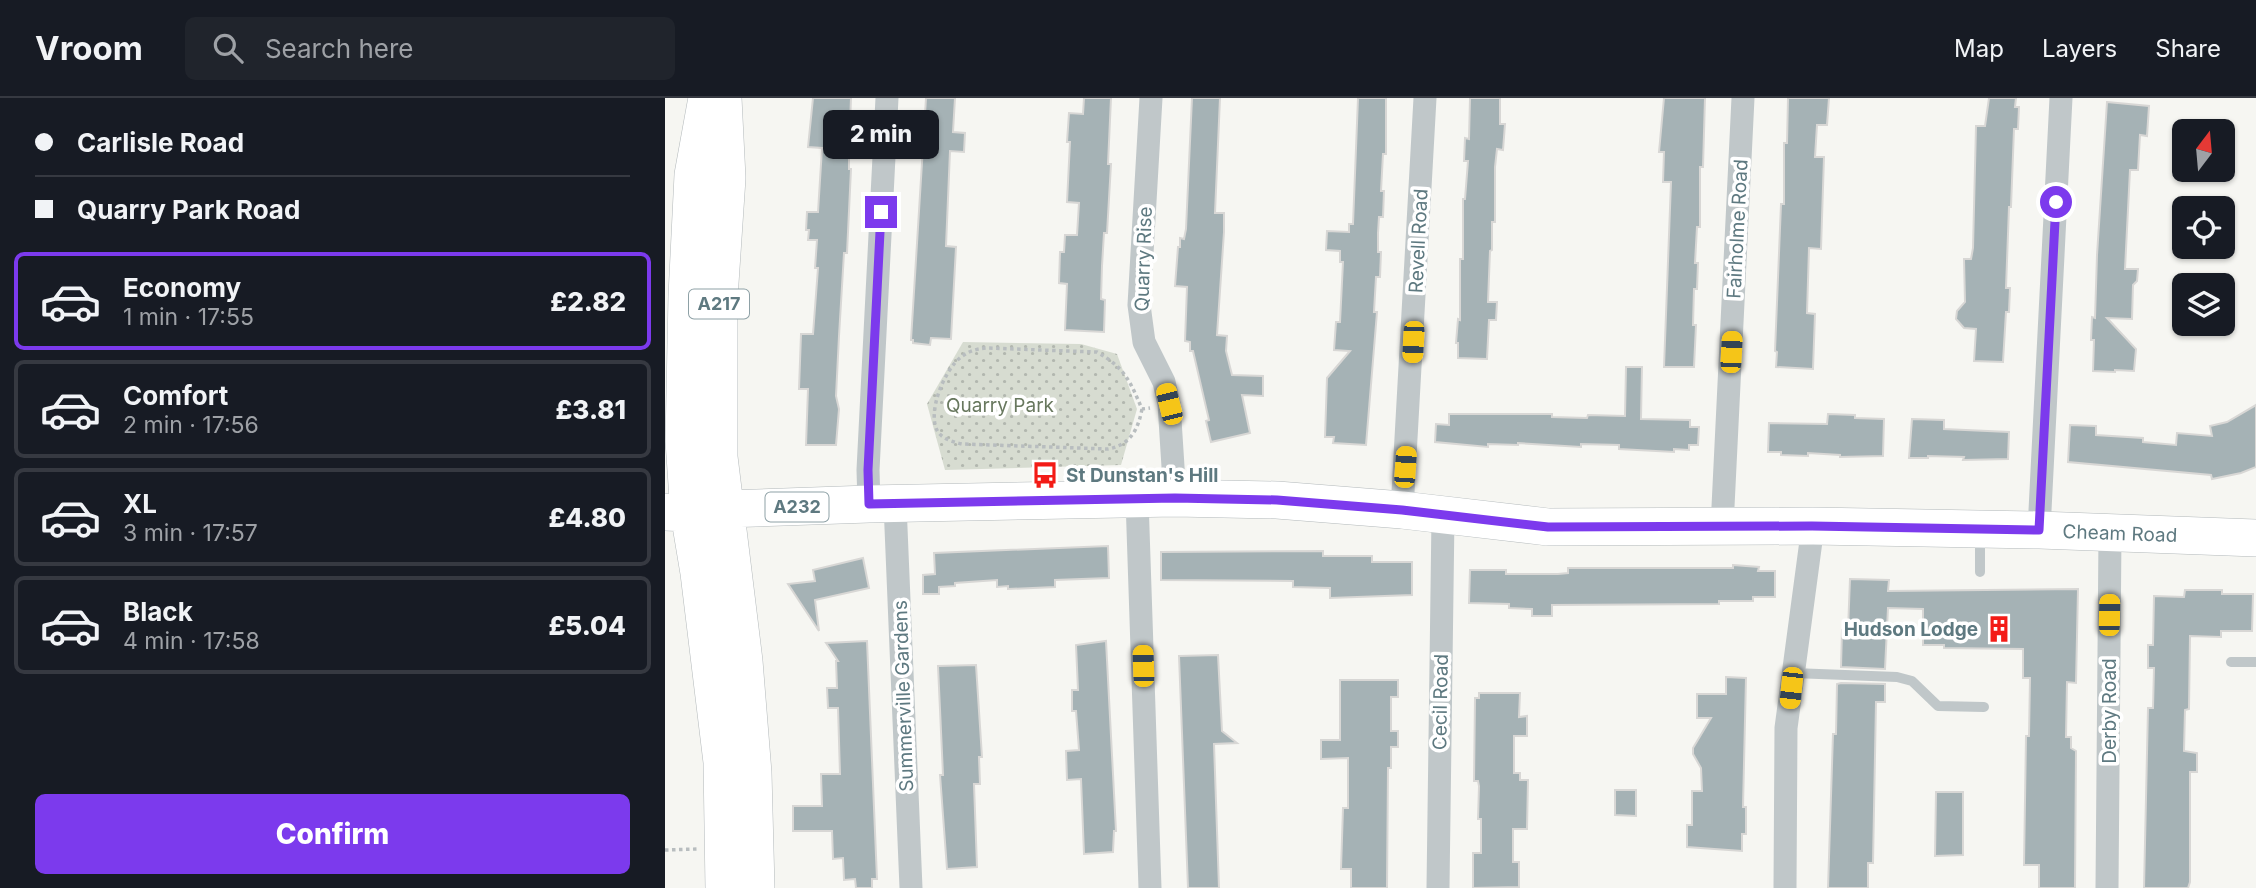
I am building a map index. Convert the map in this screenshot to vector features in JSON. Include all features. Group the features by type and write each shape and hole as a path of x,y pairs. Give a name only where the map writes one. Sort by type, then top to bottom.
{"highway":[{"name":"A217","path":"707,98 693,175 684,441 677,512 699,573 722,762 724,888"},
{"name":"A217","path":"723,98 727,178 719,298 719,457 747,698 753,774 755,888"},
{"name":"Cheam Road","path":"725,509 886,513 1175,498 1277,500 1402,510 1548,527 1812,526 2039,530 2256,538"},
{"name":"A232","path":"677,512 725,509"}],"street":[{"name":"Summerville Gardens","path":"887,98 868,470 886,513 911,888"},
{"name":"Quarry Rise","path":"1151,98 1140,315 1144,342 1164,382 1169,404 1175,498"},
{"name":"Revell Road","path":"1402,510 1426,98"},
{"name":"Fairholme Road","path":"1722,527 1743,98"},
{"path":"2039,530 2061,98"},
{"path":"1137,499 1150,888"},
{"name":"Cecil Road","path":"1438,888 1443,516"},
{"path":"1785,888 1785,756 1812,526"},
{"name":"Derby Road","path":"2107,888 2110,534"}],"lane":[{"path":"1980,529 1980,572"},
{"path":"2231,662 2256,662"},
{"path":"1793,673 1897,677 1912,681 1938,706 1984,707"}],"path":[{"path":"986,348 1097,352 1113,361 1128,376 1142,409 1139,424 1132,436 1119,447 1108,449 961,444 947,440 938,433 934,413 940,389 958,359 974,350 986,348"},
{"path":"1142,409 1169,404"}],"green space":[{"name":"Quarry Park","path":"963,342 1081,344 1117,354 1137,409 1121,465 945,470 927,404"}],"building":[{"path":"813,98 851,98 851,169 839,336 836,445 806,445 808,389 799,389 801,334 813,334 818,268 815,268 817,240 808,240 809,230 806,230 807,212 818,212 822,148 808,147"},
{"path":"926,98 955,98 953,132 965,133 964,152 950,151 946,246 956,247 951,339 931,338 930,345 913,343 911,340"},
{"path":"1084,98 1111,98 1108,164 1111,164 1101,299 1105,300 1104,332 1065,330 1067,284 1059,283 1060,252 1064,252 1065,235 1077,235 1079,203 1067,202 1069,113 1083,114"},
{"path":"1192,98 1220,98 1215,213 1224,213 1224,232 1217,335 1227,336 1226,351 1232,375 1263,376 1263,396 1242,395 1250,433 1211,442 1206,421 1209,420 1193,351 1190,351 1190,342 1185,341 1187,287 1175,286 1178,247 1180,238 1184,239 1186,229"},
{"path":"1358,98 1386,98 1386,154 1383,154 1381,191 1384,191 1383,217 1379,217 1378,233 1378,252 1381,252 1380,277 1376,277 1374,312 1377,312 1366,445 1333,443 1334,437 1325,437 1327,378 1350,351 1334,350 1336,322 1340,322 1343,262 1340,262 1340,251 1326,250 1327,231 1349,232 1349,224 1353,224"},
{"path":"1470,98 1500,98 1500,124 1505,124 1503,150 1497,149 1495,167 1495,222 1492,222 1488,302 1497,302 1496,320 1489,320 1487,359 1458,358 1456,343 1458,319 1460,320 1460,259 1463,259 1463,199 1468,161 1464,161 1465,138 1469,139"},
{"path":"1664,98 1705,98 1703,167 1700,167 1700,227 1697,227 1695,263 1698,263 1697,289 1694,289 1694,367 1664,367 1671,182 1663,182 1664,152 1659,152"},
{"path":"1788,98 1829,98 1827,125 1817,125 1815,157 1824,157 1821,249 1809,248 1807,313 1815,314 1813,369 1776,367 1781,204 1784,204 1784,143 1787,143"},
{"path":"1989,98 2016,98 2015,107 2019,107 2018,129 2014,129 2009,207 2006,288 2010,288 2003,362 1974,361 1976,329 1964,328 1956,319 1957,311 1965,302 1964,259 1971,259 1973,248 1976,126 1985,126"},
{"path":"2107,102 2149,106 2147,136 2140,135 2138,170 2130,170 2125,269 2138,269 2137,281 2133,285 2132,319 2107,318 2136,349 2134,371 2093,371 2092,317 2095,318"},
{"path":"1626,367 1642,367 1641,419 1690,420 1690,427 1699,427 1698,445 1689,445 1689,450 1674,449 1674,452 1619,449 1619,445 1581,444 1581,447 1518,443 1488,444 1488,447 1435,442 1436,424 1449,425 1449,414 1552,414 1552,417 1587,418 1588,415 1625,416"},
{"path":"2256,405 2256,467 2241,473 2212,479 2211,475 2068,462 2070,425 2096,426 2096,435 2143,438 2143,442 2176,445 2177,433 2212,436 2210,426 2227,422"},
{"path":"1828,414 1884,419 1883,456 1840,457 1808,453 1808,456 1768,452 1769,423 1827,424"},
{"path":"1912,419 1944,420 1944,429 2009,432 2008,459 1963,460 1964,457 1928,456 1909,458"},
{"path":"1108,546 1109,578 1055,580 1055,587 1008,589 1008,586 997,587 997,580 955,583 955,586 939,587 939,594 923,594 923,575 935,574 934,553"},
{"path":"1323,551 1323,556 1372,556 1372,562 1412,562 1412,595 1330,598 1330,588 1293,587 1293,581 1161,580 1161,552"},
{"path":"863,558 869,588 815,600 819,631 788,584 815,581 813,570"},
{"path":"1733,565 1759,567 1758,571 1775,571 1775,597 1753,597 1753,601 1719,601 1719,604 1552,605 1552,616 1532,616 1532,609 1509,608 1509,604 1469,603 1470,570 1506,570 1506,574 1558,574 1568,573 1568,568 1733,568"},
{"path":"1850,579 1889,580 1888,591 2078,589 2076,683 2067,682 2066,737 2071,737 2071,748 2076,751 2075,888 2039,888 2039,865 2024,865 2026,736 2029,736 2030,678 2023,678 2023,649 1944,648 1944,645 1923,645 1923,609 1888,608 1885,669 1841,667 1842,630 1848,630"},
{"path":"2185,590 2222,590 2222,594 2253,594 2252,631 2221,631 2221,637 2190,636 2189,709 2185,710 2184,751 2197,753 2197,772 2190,772 2190,882 2188,888 2144,888 2148,708 2153,708 2154,668 2148,668 2148,645 2153,645 2154,596 2184,597"},
{"path":"867,641 877,879 872,879 872,888 856,888 855,879 844,880 843,858 833,859 832,831 793,831 793,806 822,806 821,774 840,774 838,708 828,708 827,688 837,688 838,661 826,643"},
{"path":"1106,641 1116,831 1113,852 1084,854 1081,779 1067,780 1066,751 1079,750 1076,711 1072,711 1072,690 1078,690 1076,645"},
{"path":"1218,655 1222,731 1237,743 1214,744 1219,888 1188,888 1179,656"},
{"path":"976,665 982,757 979,757 980,784 974,784 977,867 947,869 940,775 943,775 938,666"},
{"path":"1726,677 1746,678 1743,807 1746,807 1746,834 1742,834 1742,851 1687,847 1687,825 1692,825 1692,791 1702,791 1701,768 1693,754 1693,748 1711,718 1697,718 1697,694 1726,694"},
{"path":"1340,680 1398,680 1398,697 1391,697 1391,731 1398,731 1398,747 1391,747 1391,768 1388,768 1387,888 1351,888 1351,869 1341,869 1343,808 1348,808 1348,758 1321,759 1321,740 1340,740"},
{"path":"1837,684 1885,684 1885,702 1876,702 1873,863 1868,863 1868,888 1828,888 1833,734 1836,734"},
{"path":"1479,693 1520,693 1519,717 1527,716 1527,736 1514,736 1514,773 1520,773 1520,780 1528,780 1527,829 1513,829 1513,862 1519,862 1519,887 1473,888 1473,853 1481,853 1479,786 1478,781 1474,781 1475,698 1479,698"},
{"path":"1615,790 1636,790 1636,816 1615,815"},
{"path":"1936,792 1963,792 1963,855 1935,856"}],"place":[{"name":"St Dunstan's Hill","path":"1045,475"},
{"name":"Hudson Lodge","path":"1999,629"}],"route":[{"path":"881,212 868,470 869,504 1175,498 1277,500 1402,510 1548,527 1812,526 2039,530 2056,202"}]}
